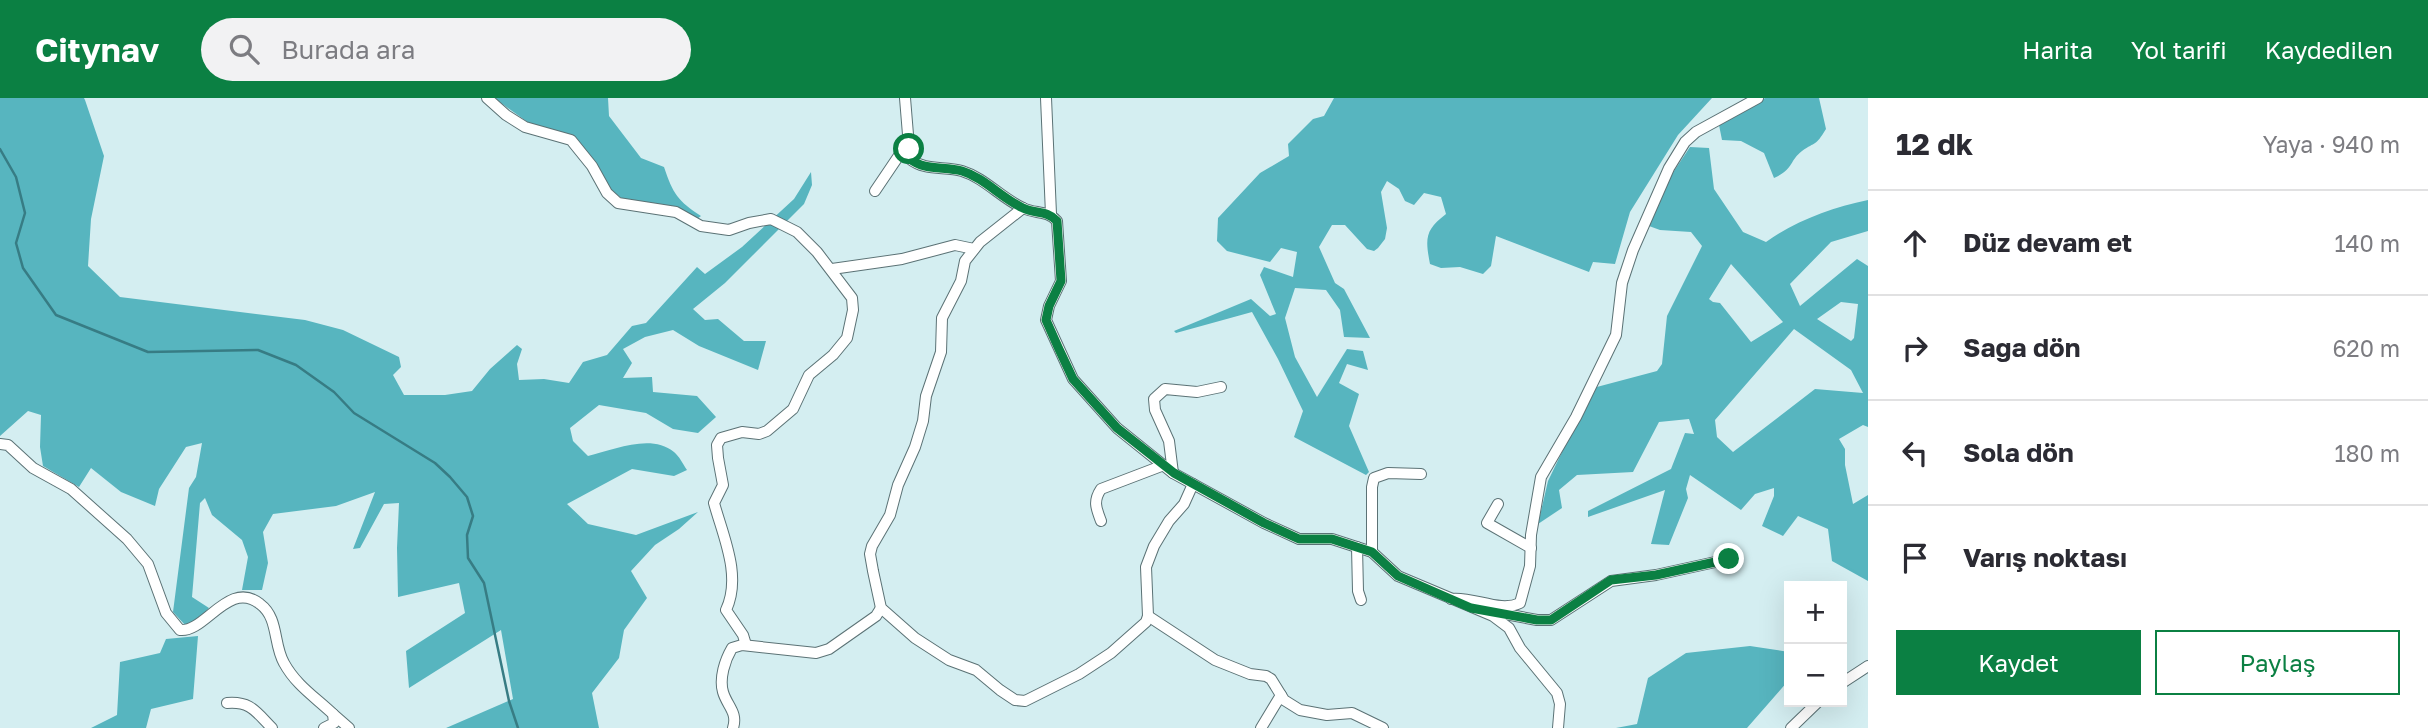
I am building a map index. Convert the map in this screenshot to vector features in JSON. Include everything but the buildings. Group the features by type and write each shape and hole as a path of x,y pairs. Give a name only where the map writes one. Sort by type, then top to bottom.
{"street":[{"path":"488,98 506,115 525,127 572,140 592,166 607,193 618,203 676,212 701,226 729,230 771,219 797,232 832,269 852,298 853,310 847,338 833,355 809,375 793,409 767,431 759,434 742,432 721,438 718,445 723,485 714,503 723,526 732,575 732,592 726,610 743,635 746,645"},
{"path":"905,98 910,159 918,165 961,171 981,180 1023,208 1051,214 1057,221 1061,281 1049,306 1046,320 1073,379 1117,428 1174,473 1264,523 1299,539 1332,539 1372,552 1398,576 1493,616 1509,628 1520,648 1557,693 1560,704 1558,728"},
{"path":"1046,98 1051,214"},
{"path":"1450,599 1463,597 1504,606 1520,603 1530,566 1531,535 1541,477 1576,417 1616,335 1619,296 1626,272 1669,168 1685,142 1696,132 1758,98"},
{"path":"875,191 902,151 909,149"},
{"path":"1023,208 980,242 965,261 961,281 942,318 941,352 926,396 923,421 898,485 890,515 872,546 872,562 881,608 915,638 949,660 976,670 1015,700 1025,701 1079,674 1111,653 1146,622 1146,567 1154,546 1169,521 1184,504 1193,484"},
{"path":"832,269 902,259 955,245 974,249"},
{"path":"1174,473 1169,441 1155,410 1154,399 1165,389 1197,392 1222,387"},
{"path":"0,444 8,446 33,468 71,489 127,539 148,564 166,613 180,630 195,628 212,611 235,599 257,601 267,610 272,620 283,662 303,689 349,728"},
{"path":"1101,521 1095,498 1101,489 1164,465"},
{"path":"1372,552 1371,487 1374,478 1388,472 1421,474"},
{"path":"1499,504 1487,523 1507,529 1531,548"},
{"path":"1357,547 1357,591 1361,600"},
{"path":"1471,608 1551,620 1611,580 1656,575 1729,559"},
{"path":"733,728 735,714 722,691 722,673 732,648 746,645 816,653 829,649 876,616 881,608"},
{"path":"1148,615 1215,660 1250,674 1266,676 1284,700 1300,710 1327,715 1352,713 1383,728"},
{"path":"1847,680 1868,666"},
{"path":"1261,728 1280,695"},
{"path":"227,703 243,702 272,728"},
{"path":"1791,728 1813,707"},
{"path":"324,728 334,723 332,714"}],"shaded area":[{"path":"0,98 84,98 104,156 91,219 88,266 120,297 305,320 343,330 399,357 401,367 393,375 404,395 445,395 472,391 490,369 517,345 522,349 517,364 519,380 544,379 569,383 583,362 607,355 632,326 646,323 697,267 705,274 742,247 794,199 811,172 812,185 804,204 725,283 693,309 705,320 718,319 744,341 766,341 758,370 699,346 673,330 645,337 623,349 632,363 623,378 652,377 653,392 697,396 716,417 698,433 673,429 646,413 599,405 570,428 573,441 588,456 620,447 654,444 665,446 674,452 687,470 674,476 632,469 567,504 588,524 636,535 698,512 655,545 631,571 647,598 624,630 619,658 592,693 599,728 446,728 513,699 501,630 409,688 406,651 465,613 459,583 398,597 399,503 384,504 360,548 353,549 375,492 336,506 273,514 263,532 268,563 262,590 242,590 248,557 242,540 212,515 205,498 200,503 192,597 209,608 196,621 186,626 173,612 189,488 196,477 202,443 186,447 159,489 155,506 121,492 91,468 79,487 43,466 40,447 41,415 28,411 0,436"},
{"path":"494,98 608,98 609,116 641,158 664,167 677,196 701,216 697,219 624,200 608,188 573,136 533,126"},
{"path":"1334,98 1712,98 1678,135 1630,212 1615,264 1593,262 1589,272 1496,236 1491,266 1483,274 1460,267 1441,268 1430,264 1428,235 1446,214 1441,197 1424,193 1414,205 1405,201 1399,189 1387,181 1381,192 1387,228 1385,239 1378,248 1374,251 1367,249 1345,225 1332,225 1319,247 1335,283 1344,289 1370,338 1344,337 1340,310 1326,290 1295,288 1285,318 1295,357 1317,397 1347,349 1363,351 1368,370 1347,364 1339,383 1359,394 1349,426 1369,472 1366,475 1294,437 1303,411 1252,312 1176,333 1174,331 1251,299 1270,316 1276,314 1260,275 1264,267 1293,277 1297,252 1281,248 1270,262 1227,251 1217,241 1218,218 1260,173 1289,156 1288,144 1313,119 1324,116"},
{"path":"1765,98 1819,98 1826,129 1817,141 1802,151 1785,171 1774,178 1764,153 1741,141 1722,140 1719,125"},
{"path":"1690,147 1709,148 1714,189 1743,232 1766,242 1815,216 1868,200 1868,231 1831,242 1790,284 1800,306 1857,259 1868,266 1868,427 1863,425 1839,439 1845,449 1845,465 1853,504 1868,495 1868,581 1832,561 1828,529 1798,516 1783,536 1762,526 1774,496 1774,488 1755,494 1741,510 1690,475 1686,489 1688,498 1669,545 1651,544 1665,490 1588,517 1588,511 1671,469 1685,433 1694,434 1689,419 1659,422 1633,472 1577,475 1559,490 1562,508 1538,524 1548,481 1593,388 1657,371 1662,364 1667,316 1702,246 1691,232 1660,230 1649,226 1668,180","holes":["1731,264 1783,322 1751,342 1720,303 1709,299","1841,302 1858,304 1854,338 1851,341 1817,319","1794,329 1851,370 1863,393 1815,389 1733,452 1717,437 1715,420"]},
{"path":"198,636 193,699 151,709 146,728 91,728 117,715 120,662 160,653 166,639"},
{"path":"1750,646 1784,651 1784,686 1747,728 1616,728 1637,724 1648,678 1686,653"}],"waterway":[{"path":"0,149 16,177 25,213 16,243 23,268 56,315 148,352 258,350 296,365 334,392 354,413 435,463 450,477 467,497 473,516 467,535 468,558 484,583 509,701 518,728"}],"route":[{"path":"909,149 910,159 918,165 961,171 981,180 1023,208 1051,214 1057,221 1061,281 1049,306 1046,320 1073,379 1117,428 1174,473 1264,523 1299,539 1332,539 1372,552 1398,576 1471,608 1537,620 1551,620 1611,580 1656,575 1729,559"}]}
